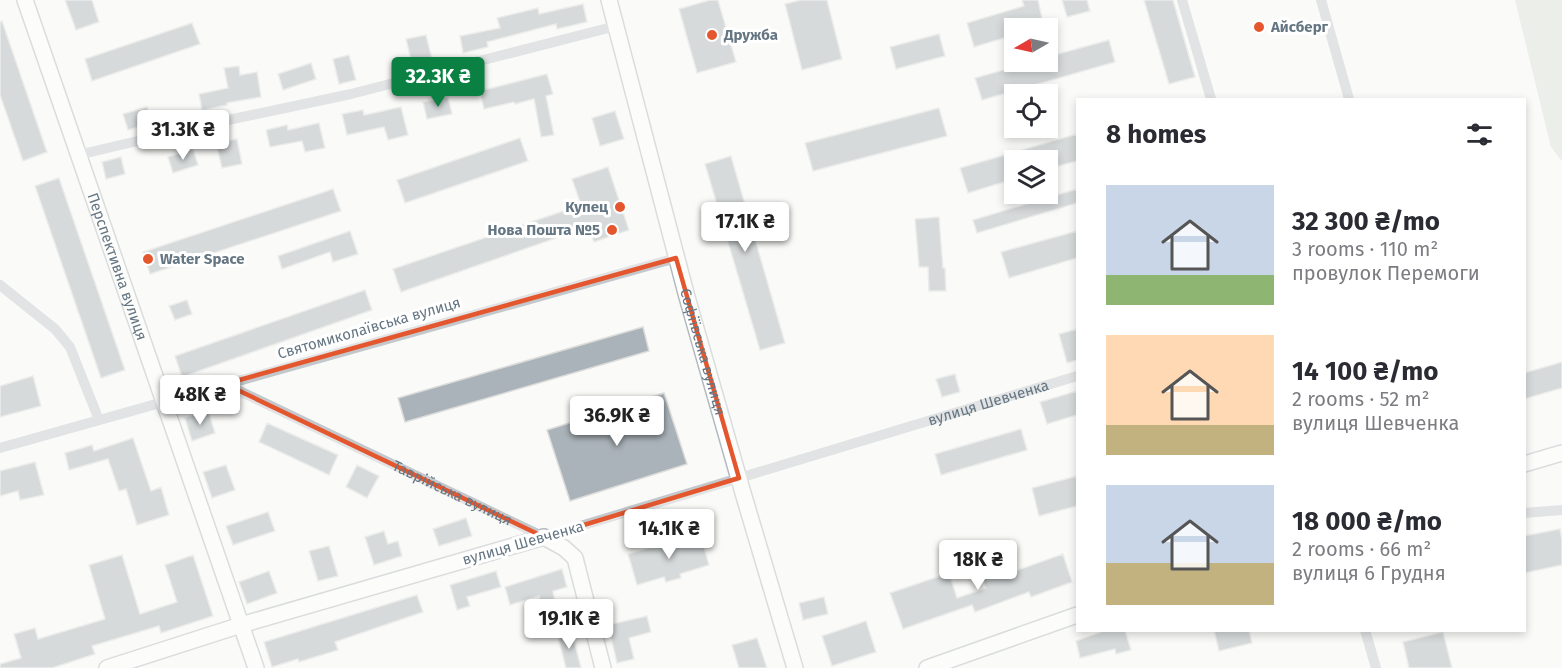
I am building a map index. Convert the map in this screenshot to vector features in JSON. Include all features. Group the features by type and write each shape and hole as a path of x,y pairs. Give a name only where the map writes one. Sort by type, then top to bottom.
{"street":[{"name":"Перспективна вулиця","path":"25,0 256,668"},
{"name":"Софіївська вулиця","path":"609,0 676,258 795,668"},
{"path":"1182,0 1211,98"},
{"path":"1321,0 1349,98"},
{"path":"78,155 351,94 616,26"},
{"name":"Святомиколаївська вулиця","path":"0,448 676,258"},
{"path":"0,285 55,330 70,347 99,420"},
{"name":"вулиця Шевченка","path":"107,668 241,625 544,537 1076,376"},
{"name":"Таврійська вулиця","path":"225,384 564,548 575,558 603,668"},
{"path":"1526,463 1562,453"},
{"path":"1526,513 1562,510"},
{"path":"927,668 1076,615"},
{"path":"1366,632 1376,668"}],"highlighted area":[{"path":"676,258 739,478 544,537 225,384"}],"shaded area":[{"path":"1515,0 1562,0 1562,161 1551,147"}],"building":[{"path":"65,0 92,0 99,22 76,30"},
{"path":"718,0 736,62 697,73 679,9"},
{"path":"801,0 827,0 842,59 802,70 785,4"},
{"path":"1022,0 1038,0 1042,18 1004,18 1004,38 974,47 967,23 1024,6"},
{"path":"1062,0 1087,0 1090,11 1067,17"},
{"path":"1144,0 1173,0 1195,77 1169,84"},
{"path":"583,4 587,22 557,29 556,24 487,42 488,47 463,53 460,36 500,28 497,18 538,8 539,14"},
{"path":"2,21 47,152 23,161 0,95 0,22"},
{"path":"192,23 200,44 92,81 85,59"},
{"path":"939,34 945,56 896,69 890,47"},
{"path":"426,35 432,59 412,64 406,39"},
{"path":"1109,40 1115,62 1038,84 1004,84 1004,94 982,100 975,78 1004,70 1004,72 1058,72 1058,54"},
{"path":"349,55 356,80 339,84 333,59"},
{"path":"311,63 316,79 283,90 278,74"},
{"path":"239,66 240,75 257,72 261,97 202,110 199,94 228,88 224,68"},
{"path":"547,74 553,94 546,96 554,135 541,137 534,99 484,109 480,91"},
{"path":"448,97 452,114 427,119 423,102"},
{"path":"147,107 152,123 128,130 123,114"},
{"path":"401,107 408,135 388,140 384,127 347,135 342,114 363,110 364,115"},
{"path":"939,108 947,136 813,171 805,143"},
{"path":"615,111 624,139 600,146 592,118"},
{"path":"319,123 325,148 305,152 302,141 270,147 266,130 287,125 288,130"},
{"path":"1076,134 1076,161 1058,166 1058,150 1022,150"},
{"path":"520,138 528,161 405,203 397,180"},
{"path":"237,139 242,164 222,168 216,143"},
{"path":"193,149 198,165 173,173 168,157"},
{"path":"1004,155 1004,182 968,193 960,168"},
{"path":"731,156 785,343 760,350 705,164"},
{"path":"121,157 125,174 106,179 102,162"},
{"path":"608,167 629,230 594,242 588,227 401,292 393,269 581,205 572,179"},
{"path":"59,178 125,370 101,378 35,186"},
{"path":"333,189 341,211 150,274 143,252"},
{"path":"1076,189 1076,203 977,233 973,220 1027,204 1058,204 1058,195"},
{"path":"939,217 946,291 929,291 928,267 919,267 915,219"},
{"path":"350,231 358,254 333,262 330,252 282,269 278,256"},
{"path":"1076,231 1076,258 1009,278 1001,252"},
{"path":"365,290 372,310 182,377 175,356"},
{"path":"187,300 192,314 175,320 169,306"},
{"path":"643,327 649,351 405,422 398,398"},
{"path":"1076,329 1076,360 1067,363 1059,334"},
{"path":"1562,362 1562,388 1526,398 1526,372"},
{"path":"955,374 960,392 942,397 936,379"},
{"path":"33,376 41,406 0,417 0,386"},
{"path":"1076,391 1076,415 1047,424 1040,402"},
{"path":"664,393 687,464 570,501 547,430"},
{"path":"208,410 215,433 192,441 185,418"},
{"path":"267,423 338,455 329,475 259,442"},
{"path":"1021,429 1027,450 941,475 935,454"},
{"path":"133,438 151,491 161,487 169,515 137,525 126,489 119,491 108,459 69,470 65,453 92,445 94,451"},
{"path":"35,462 44,495 20,500 18,491 0,496 0,471"},
{"path":"226,465 235,490 212,498 203,472"},
{"path":"357,465 379,476 367,498 346,487"},
{"path":"1076,476 1076,506 1039,516 1032,488"},
{"path":"268,512 275,531 233,545 226,526"},
{"path":"466,518 472,536 439,546 433,529"},
{"path":"1560,529 1562,565 1526,573 1526,536"},
{"path":"384,531 388,544 398,541 402,556 374,565 365,537"},
{"path":"700,533 709,565 680,574 681,578 666,582 664,577 637,585 628,554"},
{"path":"329,546 338,576 318,581 309,551"},
{"path":"1063,554 1072,582 1031,597 1029,592 975,612 972,605 903,629 890,593 949,573 957,598 986,588 979,570 1002,561 1007,574"},
{"path":"122,555 140,614 177,602 165,565 193,555 213,616 161,633 159,626 92,646 95,654 52,668 0,668 0,664 21,658 14,634 35,628 38,639 105,619 89,565"},
{"path":"562,569 567,587 553,591 558,622 544,625 539,596 510,605 505,587"},
{"path":"269,571 277,593 247,604 239,582"},
{"path":"496,571 501,587 467,597 470,606 457,610 450,585"},
{"path":"417,595 423,612 335,642 338,650 299,662 298,659 272,667 264,642"},
{"path":"824,597 828,614 803,620 799,603"},
{"path":"647,616 651,632 629,638 634,659 617,663 608,625"},
{"path":"866,621 876,652 832,666 822,636"},
{"path":"572,630 581,668 566,668 557,633"},
{"path":"1101,632 1126,632 1131,650 1116,654 1115,649 1080,658 1076,641"},
{"path":"1214,632 1249,632 1252,643 1219,651"},
{"path":"1443,632 1452,668 1409,668 1403,642"},
{"path":"757,638 767,668 739,668 732,645"}],"place":[{"name":"Айсберг","path":"1259,27"},
{"name":"Дружба","path":"712,35"},
{"name":"Купец","path":"620,207"},
{"name":"Нова Пошта №5","path":"612,230"},
{"name":"Water Space","path":"148,259"}]}
